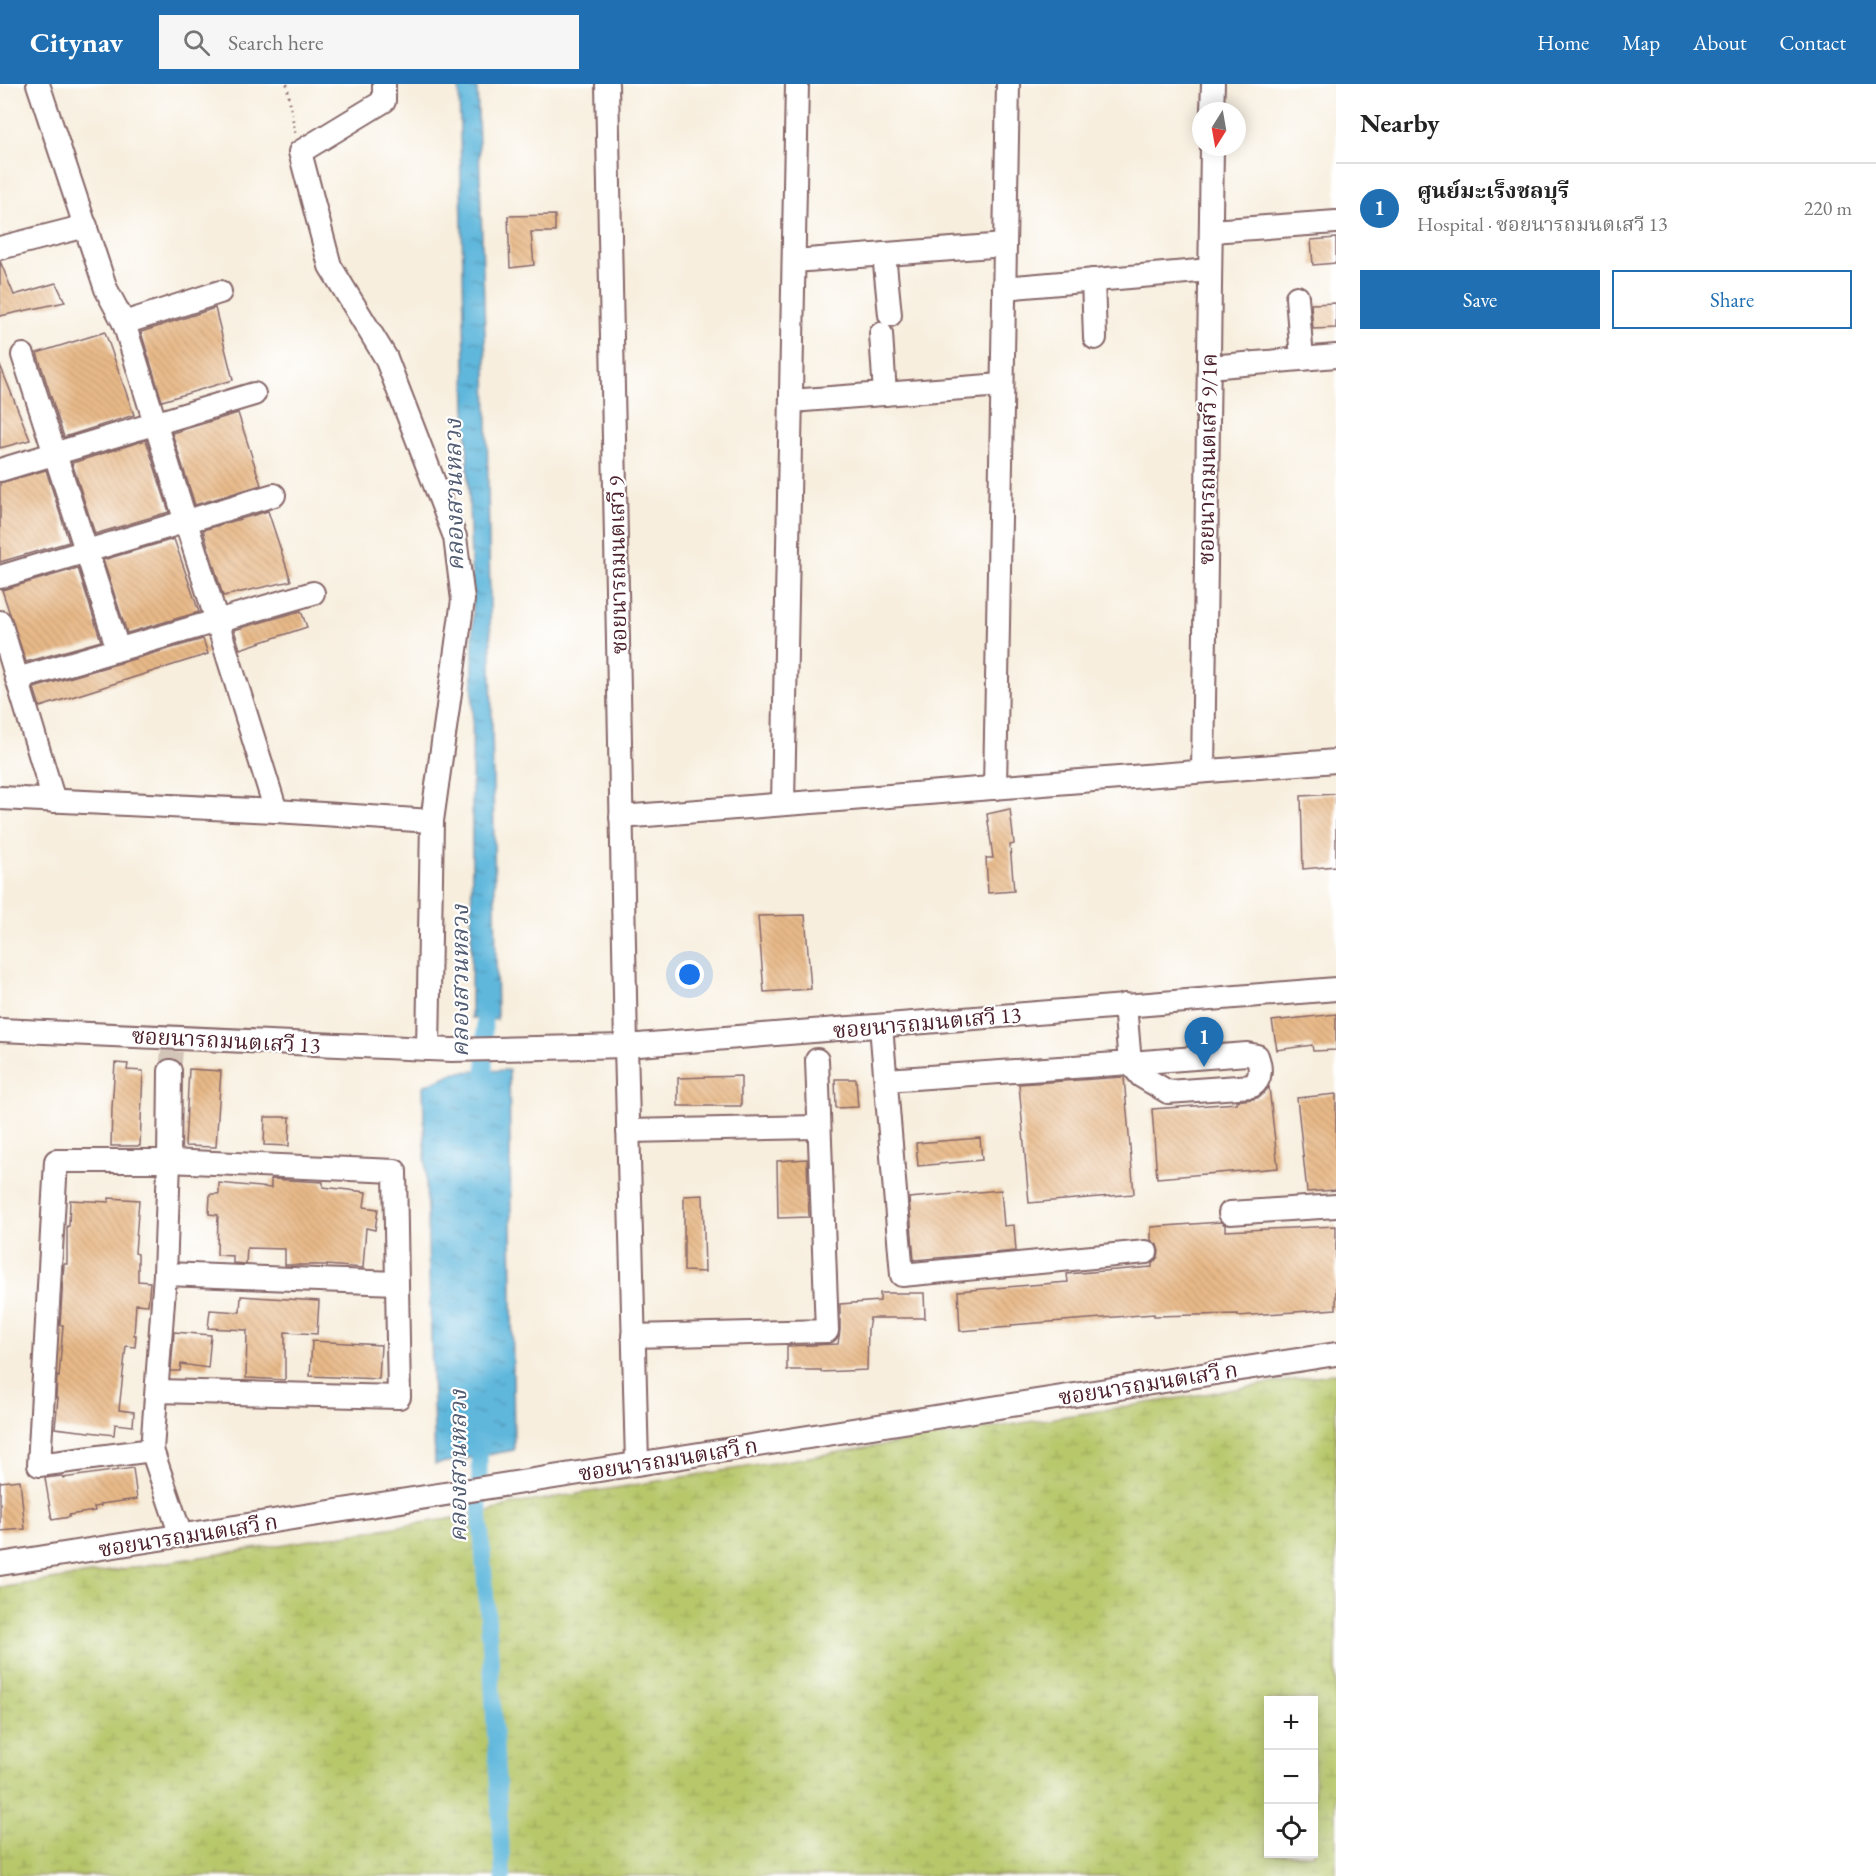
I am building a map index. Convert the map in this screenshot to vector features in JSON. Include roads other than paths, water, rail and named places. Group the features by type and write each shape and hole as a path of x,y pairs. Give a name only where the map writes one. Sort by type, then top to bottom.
{"street":[{"path":"38,84 106,289 124,323 276,811"},
{"path":"384,84 384,101 300,152 330,266 386,358 455,537 463,600 432,821 428,1049"},
{"name":"ซอยนารถมนตเสวี 9","path":"607,84 621,817 637,1464"},
{"path":"783,804 797,84"},
{"path":"995,788 1008,84"},
{"path":"1212,102 1213,84"},
{"name":"ซอยนารถมนตเสวี 9/1ค","path":"1203,771 1212,156"},
{"path":"1211,231 1336,222"},
{"path":"0,248 86,226"},
{"path":"794,261 1005,244"},
{"path":"884,254 885,394"},
{"path":"1004,288 1210,270"},
{"path":"1093,280 1095,338"},
{"path":"124,323 220,292"},
{"path":"1297,297 1302,359"},
{"path":"23,355 118,649"},
{"path":"1209,367 1336,357"},
{"path":"791,401 1002,385"},
{"path":"0,470 254,394"},
{"path":"0,577 274,495"},
{"path":"11,678 313,593"},
{"path":"0,622 11,678 54,801"},
{"path":"621,817 1336,761"},
{"path":"0,798 432,821"},
{"name":"ซอยนารถมนตเสวี 13","path":"0,1030 171,1054 626,1046 1336,989"},
{"path":"886,1080 1130,1063 1247,1054 1257,1056 1260,1063 1260,1076 1256,1084 1168,1092 1140,1076 1130,1063 1125,1005"},
{"path":"881,1026 903,1275 1146,1252"},
{"path":"171,1054 165,1274 152,1450 181,1536"},
{"path":"633,1336 827,1331 817,1060"},
{"path":"628,1131 818,1127"},
{"path":"152,1450 39,1465 56,1161 169,1161 395,1171 399,1397 157,1391"},
{"path":"1230,1213 1336,1206"},
{"path":"165,1274 396,1283"},
{"name":"ซอยนารถมนตเสวี ก","path":"0,1564 1336,1354"}],"water":[{"path":"459,84 477,84 486,365 497,1020 471,1018 473,622"},
{"path":"509,1070 514,1450 435,1464 423,1086 456,1072"}],"waterway":[{"name":"คลองสวนหลวง","path":"484,997 485,1091"},
{"name":"คลองสวนหลวง","path":"480,1435 479,1504 490,1646 503,1876"}],"tunnel":[{"path":"170,1071 172,1051"}],"place":[{"name":"ศูนย์มะเร็งชลบุรี","path":"1204,1067"}]}
